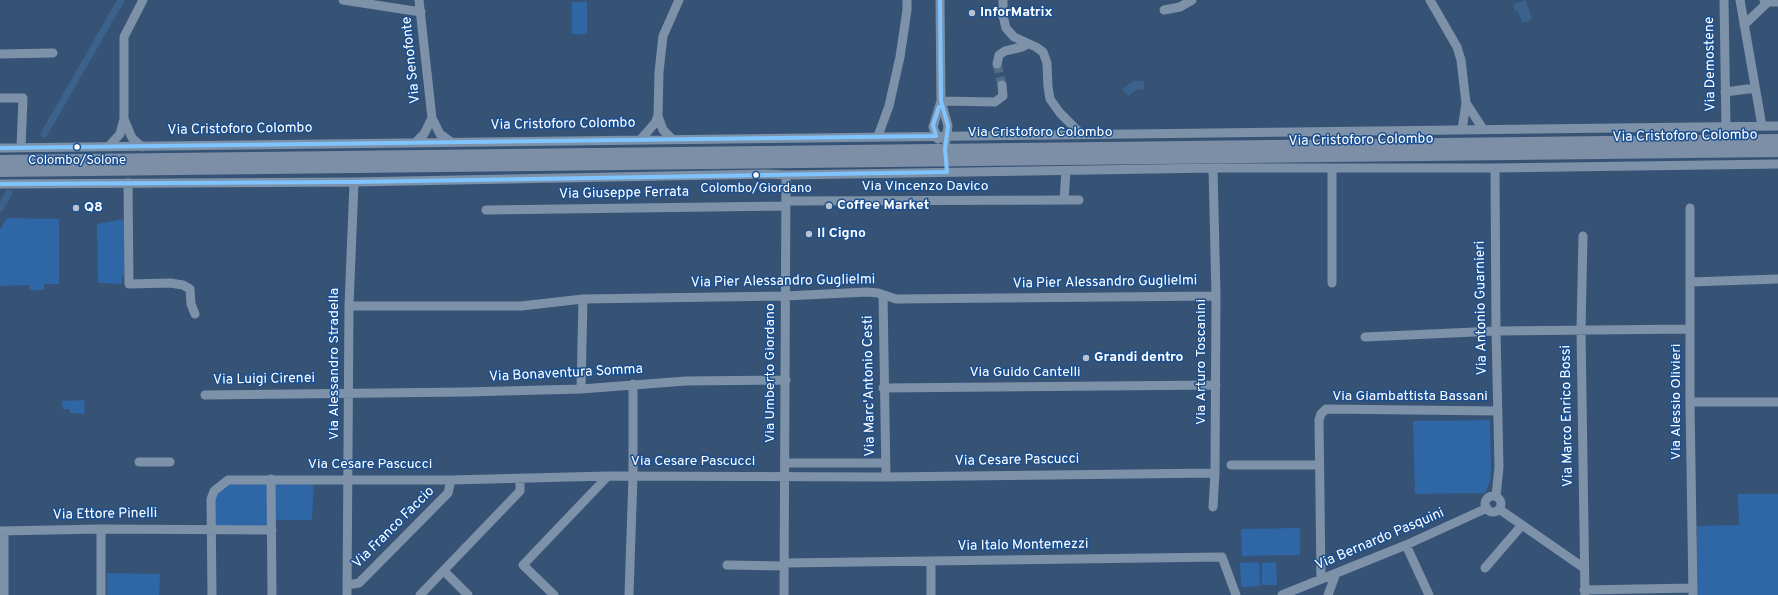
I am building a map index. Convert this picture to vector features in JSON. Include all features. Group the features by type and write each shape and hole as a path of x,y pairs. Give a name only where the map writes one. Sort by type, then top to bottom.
{"main road":[{"name":"Via Cristoforo Colombo","path":"0,160 946,161 1145,147 1778,140"},
{"name":"Via Cristoforo Colombo","path":"0,171 1778,151"}],"street":[{"path":"110,146 120,134 124,119 124,37 143,0"},
{"path":"343,0 421,12"},
{"name":"Via Senofonte","path":"419,0 432,118"},
{"path":"672,139 663,130 658,116 659,72 663,36 679,0"},
{"path":"878,136 889,106 900,57 907,10 907,0"},
{"path":"940,0 941,101 948,126 946,161"},
{"path":"1003,0 1003,16 1006,28 1014,37 1040,49 1045,55 1049,93 1052,103 1081,134"},
{"path":"1164,10 1180,7 1192,0"},
{"path":"1430,0 1457,47 1466,103 1462,130"},
{"name":"Via Demostene","path":"1724,0 1726,127"},
{"path":"1740,0 1762,126"},
{"path":"1744,25 1766,1 1778,2"},
{"path":"997,64 999,55 1005,51 1022,48 1028,44"},
{"path":"0,54 53,53"},
{"path":"941,101 994,102 1003,96 1002,85"},
{"path":"1725,92 1755,88"},
{"path":"0,98 23,98 21,147"},
{"path":"941,101 933,125 946,161"},
{"path":"1466,103 1483,129"},
{"path":"641,139 655,123 658,116"},
{"path":"432,118 440,134 451,142"},
{"path":"415,143 424,134 432,118"},
{"path":"124,119 132,138 142,147"},
{"name":"Via Cristoforo Colombo","path":"0,148 1778,126"},
{"name":"Via Cristoforo Colombo","path":"1128,134 1145,147"},
{"name":"Via Cristoforo Colombo","path":"0,184 354,182 768,174 786,175 946,161 1066,171 1213,168 1495,168 1778,164"},
{"path":"751,162 768,174"},
{"name":"Via Arturo Toscanini","path":"1213,168 1216,296 1215,473 1213,507"},
{"name":"Via Antonio Guarnieri","path":"1495,168 1499,467 1496,496"},
{"path":"1332,169 1335,277"},
{"path":"1064,200 1066,171"},
{"name":"Via Umberto Giordano","path":"784,595 786,175"},
{"name":"Via Alessandro Stradella","path":"347,595 349,306 354,182"},
{"path":"128,183 129,284 170,283 183,285 190,290 191,304 195,314"},
{"name":"Via Vincenzo Davico","path":"786,203 1079,200"},
{"name":"Via Giuseppe Ferrata","path":"486,210 786,203"},
{"name":"Via Alessio Olivieri","path":"1690,208 1690,402 1693,591"},
{"name":"Via Marco Enrico Bossi","path":"1583,236 1581,330 1584,593"},
{"path":"1690,282 1778,279"},
{"name":"Via Pier Alessandro Guglielmi","path":"349,306 521,306 583,299 785,296 867,292 894,299 1216,296"},
{"name":"Via Marc'Antonio Cesti","path":"883,295 883,388 886,477"},
{"path":"581,389 583,299"},
{"path":"1366,337 1496,331 1690,329"},
{"name":"Via Bonaventura Somma","path":"348,393 581,389 686,381 786,380"},
{"path":"630,595 634,384"},
{"name":"Via Guido Cantelli","path":"883,388 1216,385"},
{"name":"Via Luigi Cirenei","path":"205,395 348,393"},
{"path":"1690,402 1778,402"},
{"name":"Via Giambattista Bassani","path":"1321,579 1319,420 1321,414 1326,409 1498,411"},
{"path":"139,462 170,462"},
{"path":"785,463 885,463"},
{"path":"1231,465 1319,465"},
{"name":"Via Cesare Pascucci","path":"212,595 211,499 214,491 228,480 451,480 608,476 886,477 1215,473"},
{"path":"554,595 523,565 608,476"},
{"path":"271,479 272,595"},
{"path":"420,595 520,491 520,479"},
{"name":"Via Franco Faccio","path":"347,585 359,583 448,493 451,480"},
{"path":"1496,496 1500,500 1499,509 1494,512 1487,508 1487,499 1496,496"},
{"name":"Via Bernardo Pasquini","path":"1282,595 1406,545 1487,508"},
{"path":"1499,509 1584,568"},
{"path":"1485,568 1522,525"},
{"path":"101,529 101,595"},
{"name":"Via Ettore Pinelli","path":"2,531 101,529 272,530"},
{"path":"2,531 4,595"},
{"path":"1406,545 1429,595"},
{"name":"Via Italo Montemezzi","path":"726,566 931,561 1222,557 1236,595"},
{"path":"931,561 932,595"},
{"path":"444,571 468,595"},
{"path":"1328,595 1336,573"},
{"path":"1584,593 1693,591"}],"shaded area":[{"path":"1526,0 1532,20 1522,23 1518,11 1515,11 1513,4"},
{"path":"572,2 587,2 587,34 572,34"},
{"path":"1133,81 1144,81 1144,90 1138,89 1128,96 1122,89"},
{"path":"7,218 59,219 59,284 44,284 44,290 29,290 29,285 0,286 0,230"},
{"path":"124,219 124,277 122,277 122,284 98,283 97,224"},
{"path":"84,400 85,414 70,413 70,409 63,409 62,401"},
{"path":"1490,420 1491,468 1490,481 1485,493 1415,494 1413,421"},
{"path":"314,479 312,520 272,520 272,530 211,529 214,491 228,480"},
{"path":"1738,494 1778,494 1778,595 1697,595 1697,526 1739,525"},
{"path":"1300,528 1300,555 1242,556 1241,529"},
{"path":"1259,562 1260,586 1241,587 1240,563"},
{"path":"1276,562 1277,585 1262,585 1262,563"},
{"path":"107,573 160,574 159,595 107,595"}],"waterway":[{"path":"44,134 121,0"},
{"path":"0,208 9,193"}],"tunnel":[{"path":"997,64 1002,85"}],"transit line":[{"path":"0,184 354,182 947,172 945,149 948,126 941,101 940,0"},
{"path":"0,148 936,136 933,125 939,107"}],"place":[{"name":"InforMatrix","path":"972,13"},
{"name":"Colombo/Solone","path":"77,147"},
{"name":"Colombo/Giordano","path":"756,175"},
{"name":"Coffee Market","path":"829,206"},
{"name":"Q8","path":"76,208"},
{"name":"Il Cigno","path":"809,234"},
{"name":"Grandi dentro","path":"1086,358"}]}
